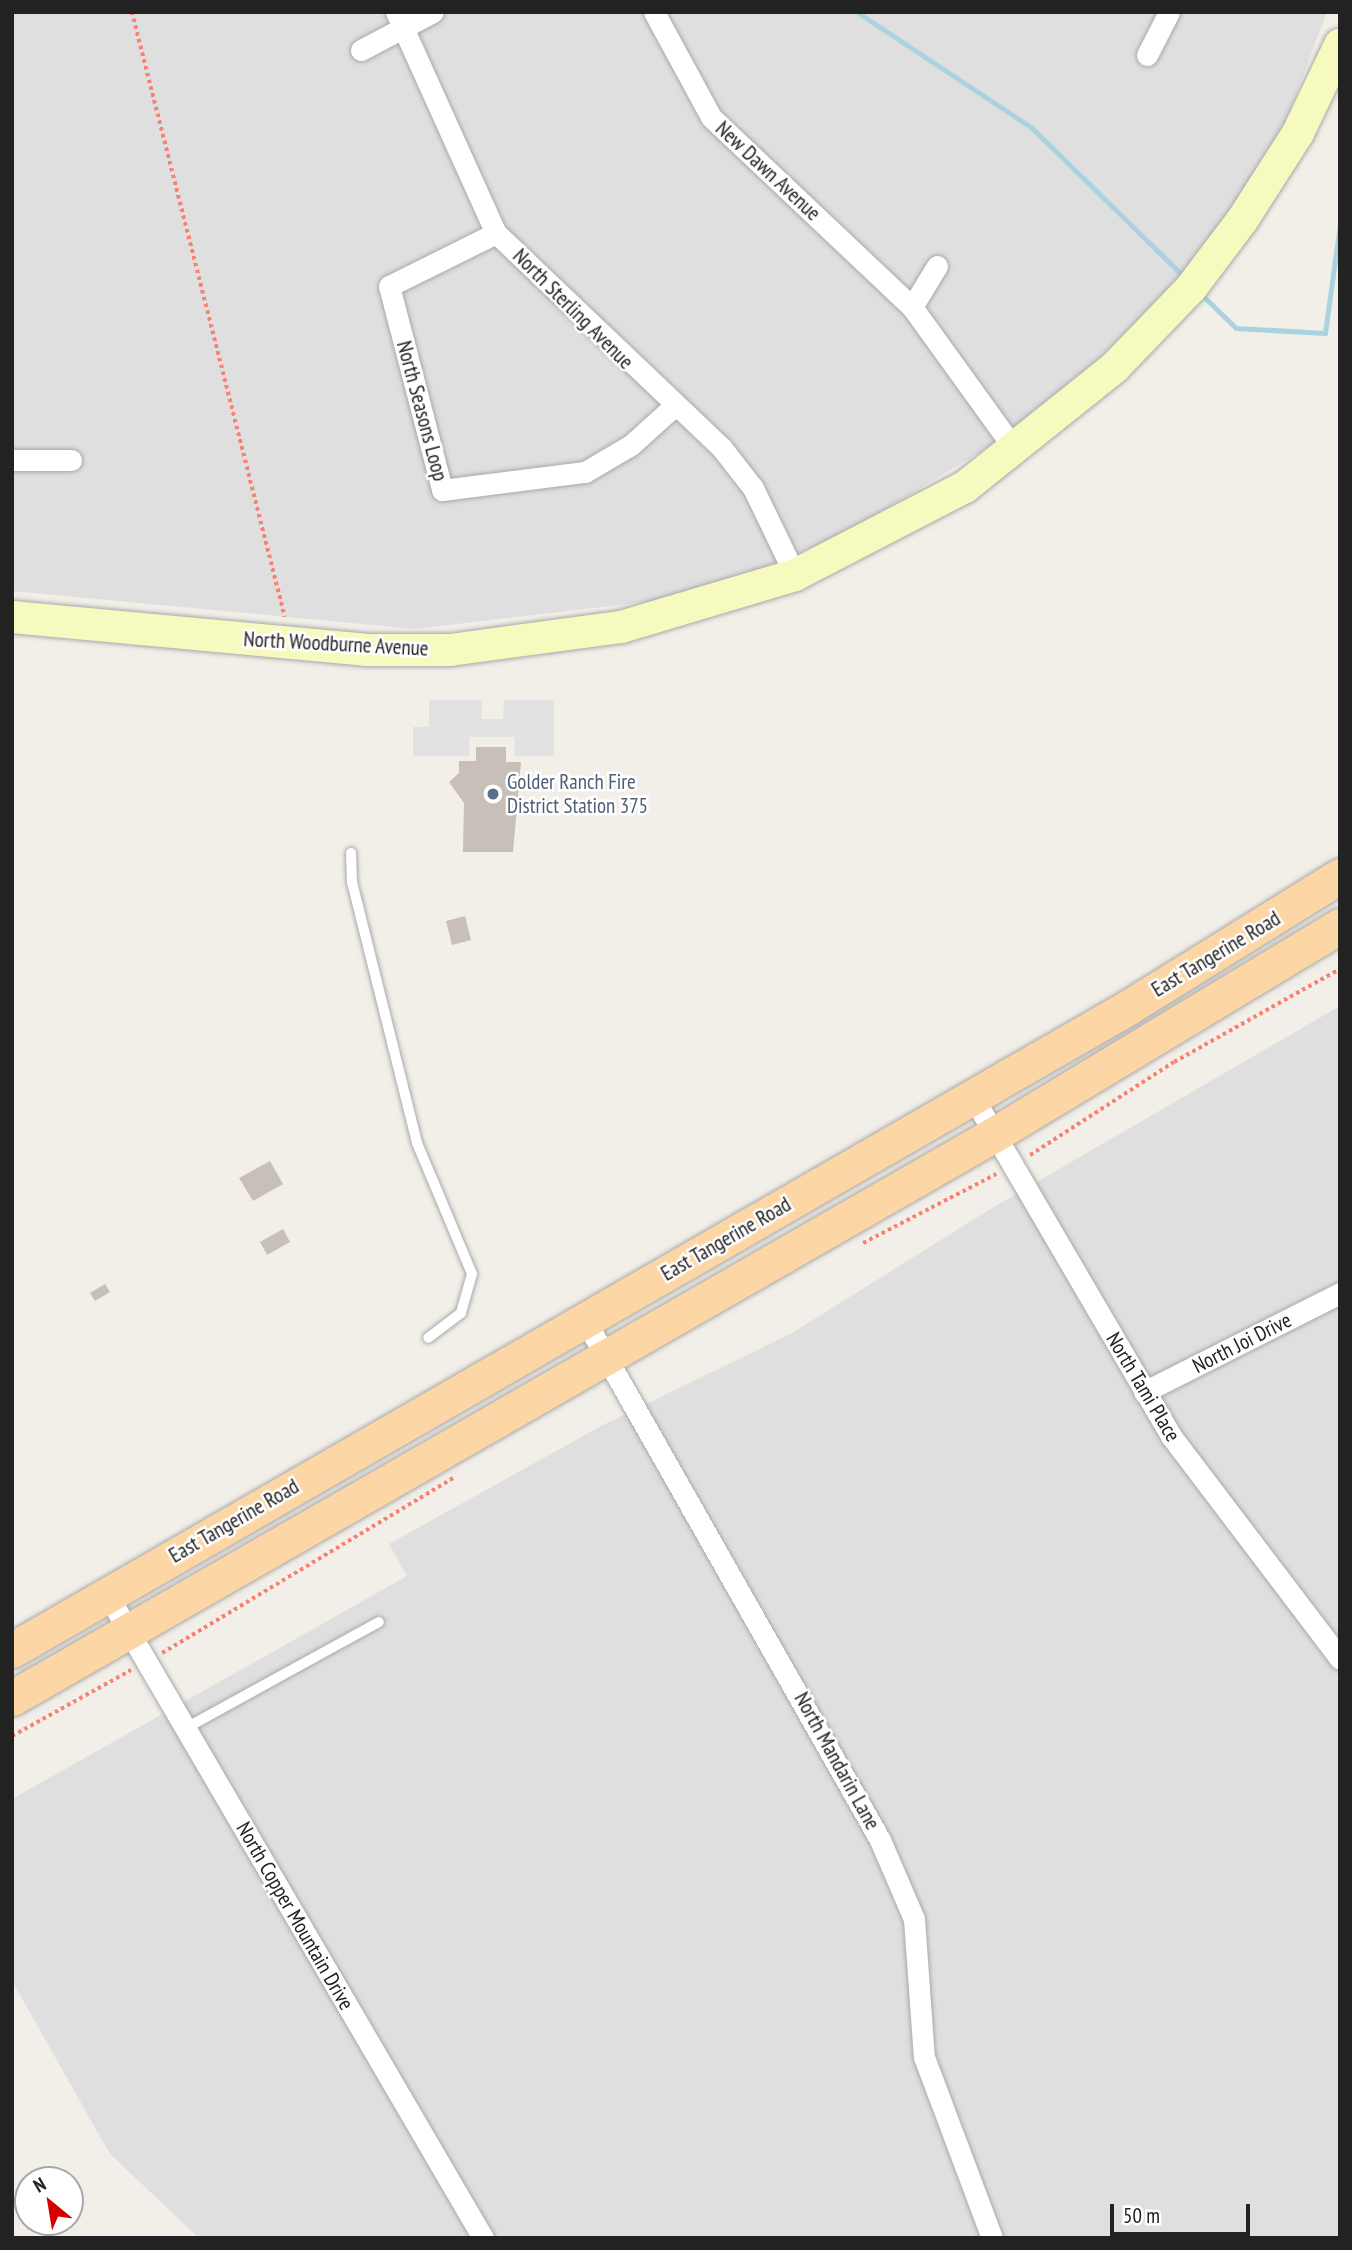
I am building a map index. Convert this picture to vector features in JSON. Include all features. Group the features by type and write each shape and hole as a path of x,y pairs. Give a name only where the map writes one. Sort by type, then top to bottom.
{"main road":[{"name":"East Tangerine Road","path":"12,1650 973,1097 1340,876"},
{"name":"East Tangerine Road","path":"12,1698 995,1134 1340,926"}],"street":[{"path":"361,50 400,20 433,12"},
{"name":"New Dawn Avenue","path":"653,12 711,117 912,307 1016,451"},
{"path":"1147,55 1169,12"},
{"name":"North Sterling Avenue","path":"400,20 496,233 673,407 721,447 753,488 795,575"},
{"name":"North Woodburne Avenue","path":"12,617 365,650 450,650 621,627 795,575 928,509 1016,451 1114,368 1214,259 1298,133 1340,45"},
{"name":"North Seasons Loop","path":"496,233 389,286 442,490 585,472 631,446 673,407"},
{"path":"912,307 937,266"},
{"path":"12,460 71,460"},
{"name":"North Tami Place","path":"973,1097 1144,1392 1340,1659"},
{"name":"North Joi Drive","path":"1144,1392 1340,1293"},
{"name":"North Mandarin Lane","path":"585,1320 880,1840 914,1919 924,2057 992,2238"},
{"name":"North Copper Mountain Drive","path":"107,1594 483,2238"}],"lane":[{"path":"351,853 352,882 417,1143 472,1274 460,1313 428,1338"},
{"path":"186,1728 379,1622"}],"path":[{"path":"132,12 285,617"},
{"path":"856,1246 1013,1164 1174,1062 1340,969"},
{"path":"12,1736 147,1662 466,1470"}],"shaded area":[{"path":"12,12 1327,12 1276,147 1184,278 1036,418 844,534 695,596 415,629 12,591"},
{"path":"429,700 482,700 482,719 503,719 504,700 554,700 554,756 515,756 514,737 470,737 469,756 413,756 413,727 429,727"},
{"path":"1340,1006 1340,2238 199,2238 110,2154 12,1981 12,1799 407,1576 389,1544 601,1426 792,1333 992,1208"}],"building":[{"path":"476,747 506,747 506,762 521,762 513,852 463,852 464,803 449,782 459,773 459,761 476,761"},
{"path":"465,916 471,940 452,945 446,921"},
{"path":"270,1161 283,1184 253,1201 239,1178"},
{"path":"283,1229 290,1242 267,1255 260,1242"},
{"path":"105,1284 110,1292 95,1301 90,1293"}],"waterway":[{"path":"857,12 1032,128 1181,274"},
{"path":"1205,298 1236,328 1325,333 1340,224"}],"place":[{"name":"Golder Ranch Fire District Station 375","path":"493,794"}]}
